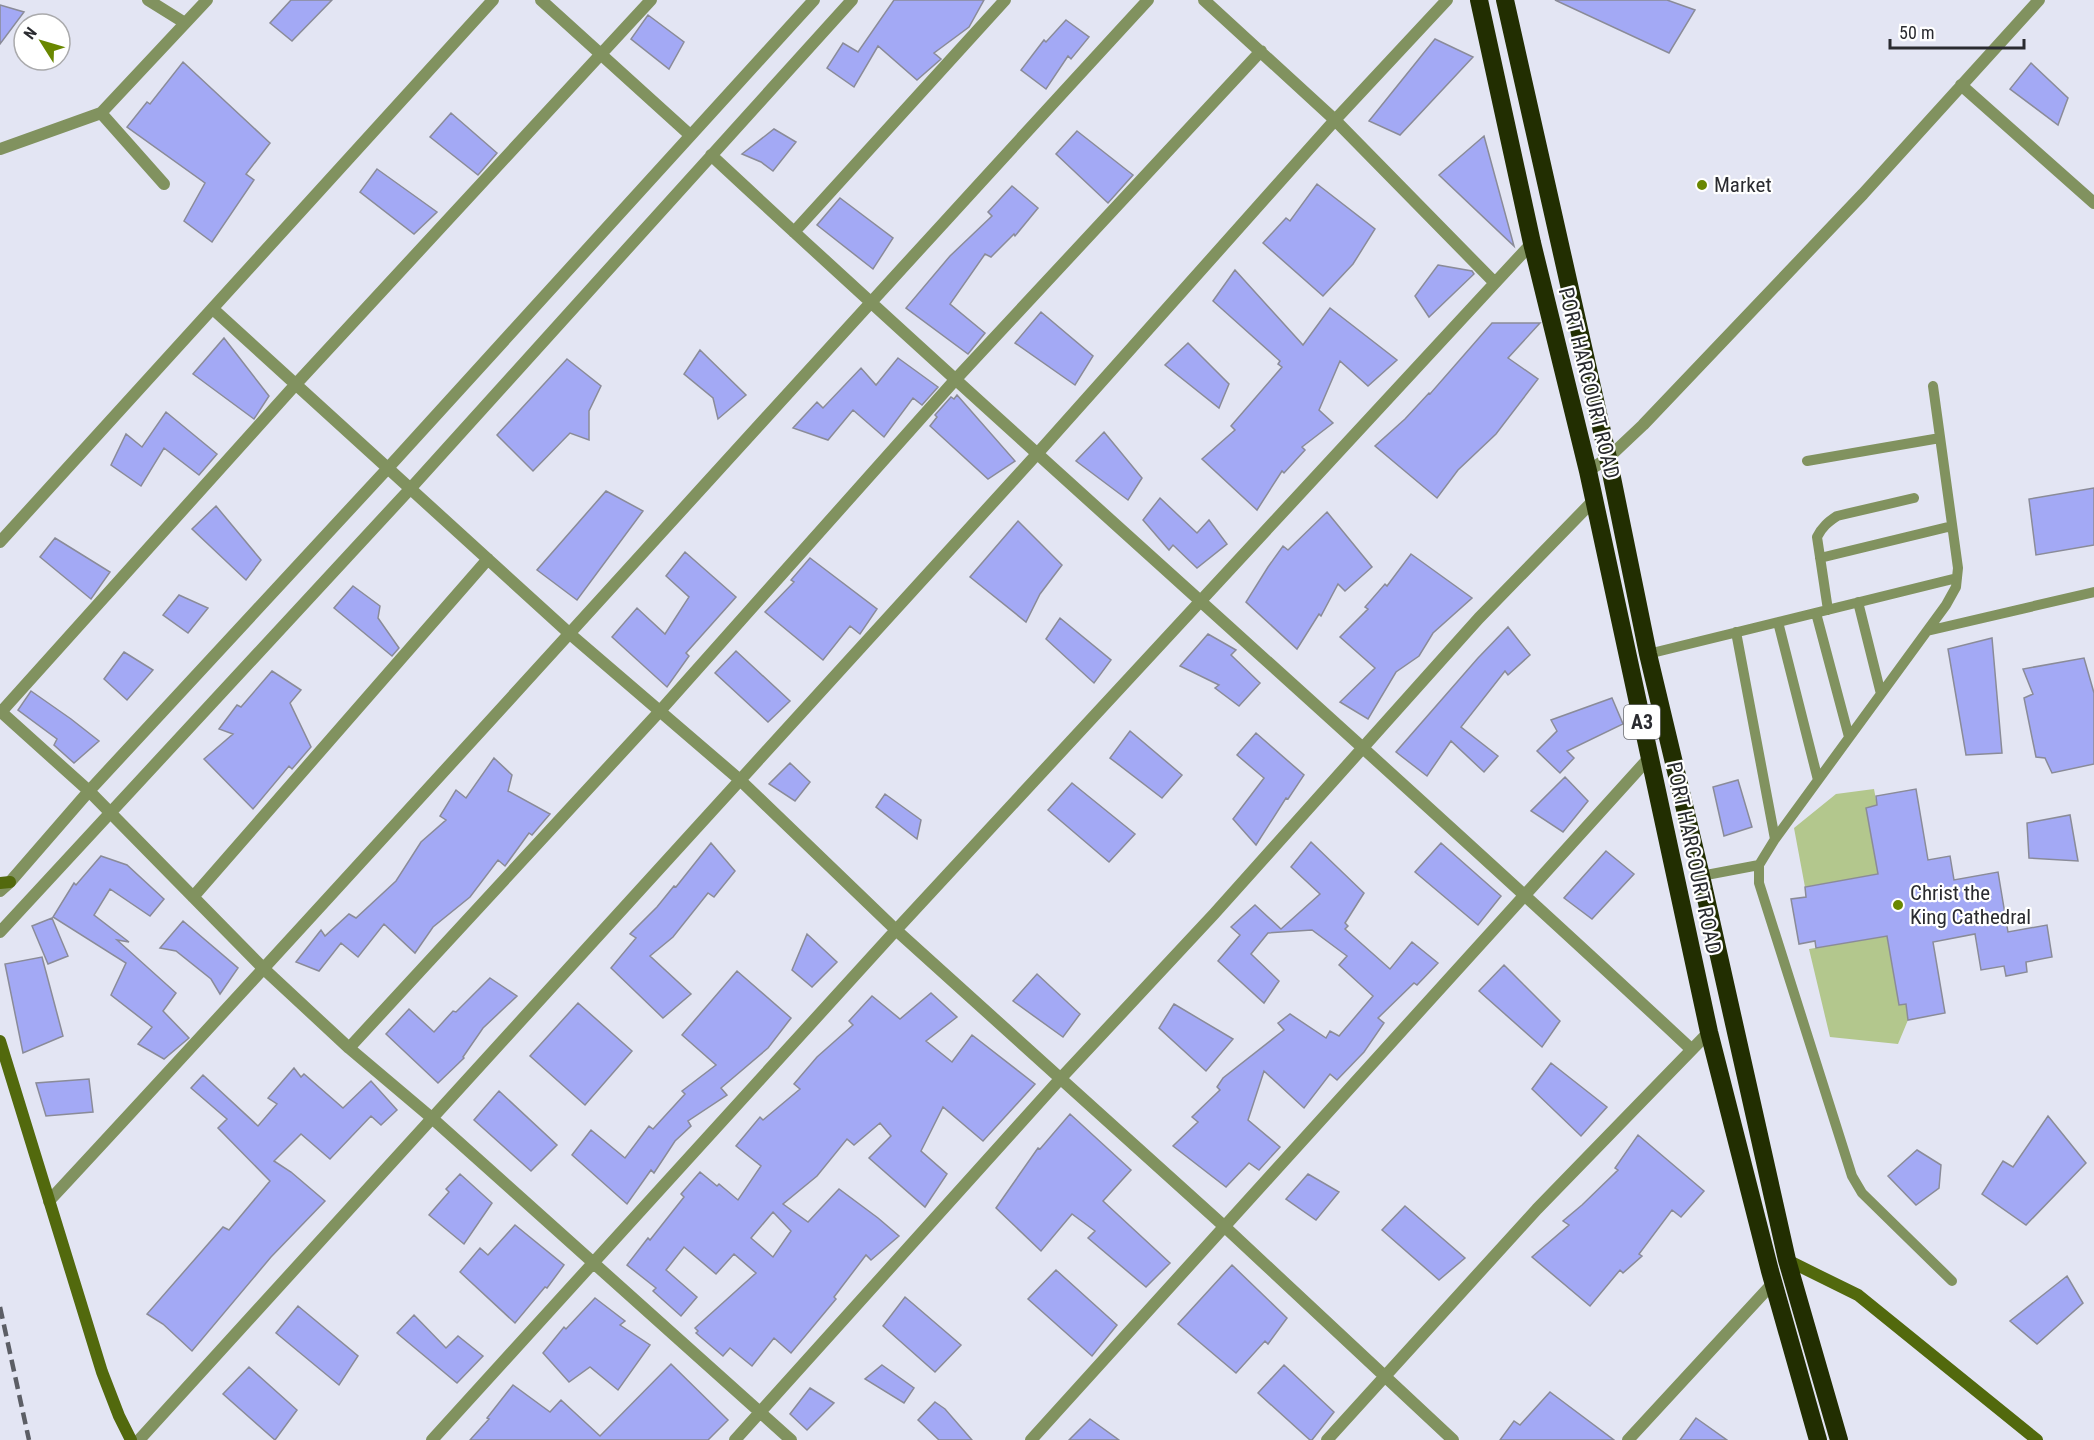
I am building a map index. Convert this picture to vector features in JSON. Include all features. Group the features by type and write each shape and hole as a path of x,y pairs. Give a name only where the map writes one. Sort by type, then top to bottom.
{"highway":[{"name":"PORT HARCOURT ROAD","path":"1479,0 1532,243 1588,471 1709,1032 1773,1283 1818,1440"},
{"name":"PORT HARCOURT ROAD","path":"1505,0 1608,458 1648,654 1701,876 1787,1260 1839,1440"},
{"path":"1676,883 1701,876"}],"street":[{"path":"148,0 185,23"},
{"path":"0,149 101,114 207,0"},
{"path":"0,542 493,0"},
{"path":"541,0 690,135"},
{"path":"651,0 296,384 0,712 89,791 264,969 349,1048 434,1119 791,1440"},
{"path":"0,891 814,0"},
{"path":"0,932 410,489 852,0"},
{"path":"794,232 1005,0"},
{"path":"49,1201 264,969 869,302 1148,0"},
{"path":"1204,0 1335,120 1496,283"},
{"path":"139,1440 434,1119 1037,454 1335,120 1447,0"},
{"path":"1588,471 1608,458 1643,425 1863,194 2039,0"},
{"path":"349,1048 660,711 955,380 1261,51"},
{"path":"1961,85 2094,203"},
{"path":"101,114 165,183"},
{"path":"711,155 955,380 1364,747 1691,1049"},
{"path":"432,1440 896,930 1532,243"},
{"path":"213,309 570,634 740,780 896,930 1225,1227 1453,1440"},
{"path":"735,1440 1061,1078 1214,914 1479,618 1594,500"},
{"path":"193,897 488,559"},
{"path":"1031,1440 1649,758"},
{"path":"1327,1440 1537,1209 1709,1032"},
{"path":"0,1041 102,1372 131,1440"},
{"path":"1787,1260 1858,1295 2037,1440"},
{"path":"1628,1440 1773,1283"}],"lane":[{"path":"1933,386 1958,568 1956,587 1946,605 1775,839 1759,865 1759,883 1852,1176 1862,1193 1952,1281"},
{"path":"1807,461 1940,438"},
{"path":"1828,610 1817,537 1827,522 1837,516 1914,498"},
{"path":"1820,558 1952,525"},
{"path":"1648,654 1957,579"},
{"path":"1927,631 2094,592"},
{"path":"1858,602 1881,694"},
{"path":"1816,613 1849,737"},
{"path":"1778,622 1818,780"},
{"path":"1736,632 1775,839"},
{"path":"1701,876 1759,865"}],"green space":[{"path":"1874,789 1877,805 1866,808 1878,874 1805,887 1794,828 1836,794"},
{"path":"1887,936 1899,1005 1906,1004 1908,1020 1898,1044 1830,1037 1809,949"}],"building":[{"path":"291,0 332,0 292,41 270,23"},
{"path":"894,0 984,0 969,27 934,53 941,59 917,80 878,46 854,87 827,68 843,43 858,52"},
{"path":"1555,0 1667,0 1695,10 1669,53"},
{"path":"0,5 24,12 12,12 12,28 0,44"},
{"path":"648,15 684,42 669,69 631,39"},
{"path":"1066,20 1089,37 1071,59 1068,56 1046,89 1021,70 1044,40 1046,42"},
{"path":"1435,39 1473,57 1400,135 1369,121"},
{"path":"183,62 270,143 246,174 254,180 212,242 184,221 205,183 127,127 147,102 150,104"},
{"path":"2031,63 2068,98 2058,125 2010,89"},
{"path":"451,113 497,153 478,175 430,137"},
{"path":"774,129 796,142 773,171 761,162 742,154"},
{"path":"1077,131 1133,175 1108,203 1056,154"},
{"path":"1484,136 1514,246 1439,175"},
{"path":"377,169 437,212 414,234 360,192"},
{"path":"1317,184 1375,229 1353,264 1323,296 1263,243 1286,218 1290,221"},
{"path":"1012,186 1038,208 1015,236 1014,234 991,257 985,254 950,304 985,333 968,354 906,308 950,256 992,216 988,212"},
{"path":"840,198 893,238 873,269 817,225"},
{"path":"1438,265 1472,271 1474,274 1429,317 1415,296"},
{"path":"1235,270 1303,345 1330,308 1397,360 1368,386 1340,361 1319,410 1333,423 1302,447 1305,450 1284,473 1282,471 1257,510 1202,459 1235,430 1231,426 1282,367 1278,364 1280,361 1213,301"},
{"path":"1041,312 1093,356 1075,385 1015,343"},
{"path":"1492,323 1540,323 1508,358 1538,379 1496,434 1458,470 1437,498 1375,446 1430,394"},
{"path":"224,338 269,396 254,419 193,374"},
{"path":"1188,343 1229,384 1219,408 1165,365"},
{"path":"700,350 746,395 718,419 713,398 684,374"},
{"path":"898,358 938,387 922,405 913,398 884,437 853,410 828,440 793,428 817,402 823,408 861,368 876,385"},
{"path":"567,359 601,386 589,411 589,440 570,433 533,471 497,435"},
{"path":"957,395 1015,461 988,479 930,426 937,417 935,415 951,397 954,399"},
{"path":"166,412 217,454 199,475 164,448 141,486 111,465 126,434 142,447"},
{"path":"1104,432 1142,478 1128,500 1076,461"},
{"path":"2094,488 2094,545 2036,555 2029,499"},
{"path":"606,491 643,511 577,600 537,570"},
{"path":"1160,498 1197,533 1209,520 1227,544 1197,568 1173,545 1169,550 1143,520"},
{"path":"216,506 261,560 246,580 192,529"},
{"path":"1327,512 1372,567 1345,591 1338,584 1321,616 1319,614 1297,649 1246,602 1283,546 1288,550"},
{"path":"1018,521 1062,565 1040,594 1026,622 970,577"},
{"path":"55,538 110,572 91,599 40,557"},
{"path":"685,552 736,597 686,653 689,656 667,687 612,637 637,608 665,634 689,597 666,576"},
{"path":"1411,554 1472,598 1433,633 1419,656 1396,672 1368,719 1340,702 1375,668 1340,637 1368,609 1365,607 1385,584 1387,586"},
{"path":"810,558 877,609 860,634 850,626 823,660 765,612 794,582 791,580"},
{"path":"353,586 380,606 378,618 399,648 392,656 334,608"},
{"path":"179,595 208,608 188,633 163,615"},
{"path":"1060,618 1111,660 1094,683 1046,639"},
{"path":"1508,627 1530,655 1508,675 1505,671 1461,727 1498,756 1484,772 1451,741 1427,776 1396,752"},
{"path":"1208,634 1236,650 1231,655 1260,683 1239,706 1215,688 1219,685 1180,666"},
{"path":"1992,638 2002,753 1966,755 1948,649"},
{"path":"736,651 790,701 768,722 715,673"},
{"path":"124,652 153,670 127,700 104,679"},
{"path":"2084,658 2094,693 2094,764 2052,773 2045,758 2036,757 2024,698 2033,694 2023,669"},
{"path":"272,671 301,690 290,703 311,747 292,769 289,766 253,809 204,759 233,734 219,729 237,705 241,707"},
{"path":"31,691 99,741 74,763 54,745 57,739 18,710"},
{"path":"1612,698 1623,724 1567,751 1574,758 1560,773 1537,751 1557,731 1551,720"},
{"path":"1130,731 1182,775 1162,798 1110,758"},
{"path":"1256,733 1304,775 1288,799 1286,798 1256,845 1233,819 1264,778 1237,755"},
{"path":"494,758 512,775 508,791 550,814 532,835 529,833 505,866 498,860 470,897 433,927 415,953 384,924 358,957 341,943 319,971 296,962 321,930 325,936 349,914 356,918 396,881 421,842 446,820 440,816 456,790 466,798"},
{"path":"790,763 810,782 795,801 769,784"},
{"path":"1565,777 1588,801 1563,832 1531,811"},
{"path":"1738,780 1752,827 1724,836 1713,787"},
{"path":"1072,783 1135,834 1109,862 1048,810"},
{"name":"Christ the King Cathedral","path":"1916,789 1928,860 1950,856 1954,880 1998,872 2008,932 2047,925 2052,957 2026,962 2027,972 2006,976 2004,966 1981,970 1975,934 1933,942 1945,1013 1908,1020 1906,1004 1899,1005 1887,936 1816,948 1815,941 1799,944 1791,899 1806,897 1805,887 1878,874 1866,808 1877,805 1876,796"},
{"path":"885,794 921,820 917,839 876,807"},
{"path":"2070,815 2078,861 2029,858 2027,823"},
{"path":"1311,842 1364,893 1345,923 1348,926 1345,929 1390,969 1412,942 1438,963 1417,985 1414,983 1378,1018 1384,1023 1364,1052 1337,1080 1330,1074 1304,1108 1264,1071 1248,1120 1280,1147 1259,1170 1249,1163 1226,1187 1173,1146 1198,1122 1192,1117 1220,1090 1217,1087 1223,1078 1284,1030 1278,1023 1290,1014 1326,1038 1330,1031 1339,1036 1373,996 1339,965 1347,956 1312,930 1268,933 1251,954 1279,981 1264,1003 1218,961 1240,935 1231,927 1255,905 1281,929 1320,894 1291,867"},
{"path":"711,843 735,871 714,897 708,893 673,937 650,956 691,994 663,1018 611,968 636,938 630,934 674,886 676,887"},
{"path":"1441,843 1501,896 1478,925 1415,872"},
{"path":"1606,851 1634,874 1592,919 1564,898"},
{"path":"101,856 127,865 164,899 150,916 110,889 94,915 129,942 117,940 176,993 163,1011 189,1038 164,1059 138,1044 152,1027 111,995 126,963 53,917 74,883 76,885"},
{"path":"52,918 68,956 48,964 32,926"},
{"path":"183,921 238,968 220,994 211,979 176,951 160,948"},
{"path":"807,934 837,962 812,987 792,970"},
{"path":"42,957 63,1036 23,1053 5,964"},
{"path":"1504,965 1560,1021 1542,1047 1479,991"},
{"path":"737,971 791,1018 768,1048 721,1088 727,1095 688,1121 691,1126 675,1141 654,1173 651,1170 627,1204 572,1155 591,1130 625,1158 649,1126 653,1129 685,1094 682,1091 716,1065 682,1035"},
{"path":"1037,974 1080,1014 1063,1037 1013,1001"},
{"path":"490,978 517,996 483,1028 464,1058 438,1083 386,1034 409,1009 434,1032 453,1011 456,1012"},
{"path":"931,993 957,1017 926,1041 952,1062 972,1035 1035,1084 983,1141 943,1107 921,1151 947,1174 925,1207 869,1158 891,1136 880,1123 854,1145 847,1139 817,1176 783,1204 808,1222 839,1189 899,1236 871,1260 866,1255 834,1297 836,1299 791,1353 774,1338 752,1366 730,1348 723,1356 696,1333 698,1331 695,1328 756,1273 734,1254 716,1274 684,1247 666,1270 697,1297 681,1316 653,1291 656,1288 627,1265 684,1197 681,1194 700,1172 738,1200 761,1166 736,1146 760,1117 763,1120 800,1089 794,1084 817,1057 853,1025 849,1021 872,996 900,1019","holes":["773,1212 791,1231 773,1257 751,1238"]},
{"path":"578,1003 632,1051 585,1105 530,1056"},
{"path":"1174,1004 1233,1039 1206,1071 1159,1028"},
{"path":"1551,1063 1607,1107 1581,1136 1532,1089"},
{"path":"294,1068 301,1077 304,1074 343,1108 371,1081 397,1110 381,1125 371,1116 330,1159 301,1134 274,1161 291,1172 325,1201 271,1257 192,1351 163,1324 147,1314 223,1227 229,1230 270,1181 218,1128 227,1119 191,1088 203,1075 258,1126 277,1104 268,1098"},
{"path":"89,1079 93,1112 46,1116 36,1083"},
{"path":"499,1091 557,1145 531,1171 474,1120"},
{"path":"1070,1114 1131,1170 1103,1201 1170,1263 1146,1287 1088,1238 1095,1231 1072,1214 1041,1251 996,1208 1038,1148 1040,1149"},
{"path":"2048,1116 2086,1163 2026,1225 1982,1194 2003,1161 2013,1167"},
{"path":"1638,1135 1704,1191 1681,1217 1672,1210 1639,1254 1642,1256 1623,1273 1620,1270 1590,1306 1532,1257 1569,1225 1563,1221 1618,1170 1615,1168"},
{"path":"1917,1150 1941,1165 1939,1188 1916,1205 1888,1176"},
{"path":"460,1174 492,1203 464,1244 429,1215 449,1192 446,1189"},
{"path":"1308,1174 1339,1192 1316,1220 1286,1199"},
{"path":"1405,1206 1465,1258 1439,1280 1382,1230"},
{"path":"515,1225 564,1265 547,1288 545,1287 515,1323 460,1272 480,1248 488,1255"},
{"path":"1232,1265 1287,1318 1268,1344 1265,1341 1236,1373 1178,1324"},
{"path":"1056,1270 1117,1325 1092,1356 1028,1299"},
{"path":"2067,1276 2083,1303 2037,1344 2010,1321"},
{"path":"905,1297 961,1345 935,1372 883,1326"},
{"path":"595,1298 625,1321 620,1325 650,1345 618,1390 590,1367 569,1382 543,1353 564,1327 566,1329"},
{"path":"298,1306 358,1356 339,1385 276,1333"},
{"path":"414,1315 446,1348 458,1336 483,1356 457,1383 397,1333"},
{"path":"671,1364 728,1420 708,1440 470,1440 489,1419 487,1418 513,1385 550,1412 561,1400 600,1436"},
{"path":"882,1365 914,1388 904,1403 865,1379"},
{"path":"1284,1365 1334,1412 1312,1440 1258,1393"},
{"path":"249,1367 297,1410 275,1440 223,1394"},
{"path":"810,1388 834,1403 807,1430 790,1414"},
{"path":"1550,1392 1614,1440 1500,1440 1514,1421 1520,1425"},
{"path":"935,1402 945,1409 972,1440 939,1440 918,1420"},
{"path":"1696,1418 1727,1440 1680,1440"},
{"path":"1090,1419 1119,1440 1069,1440"}],"railway":[{"path":"0,1307 29,1440"}],"place":[{"name":"Market","path":"1702,185"},
{"name":"Christ the King Cathedral","path":"1898,905"}]}
